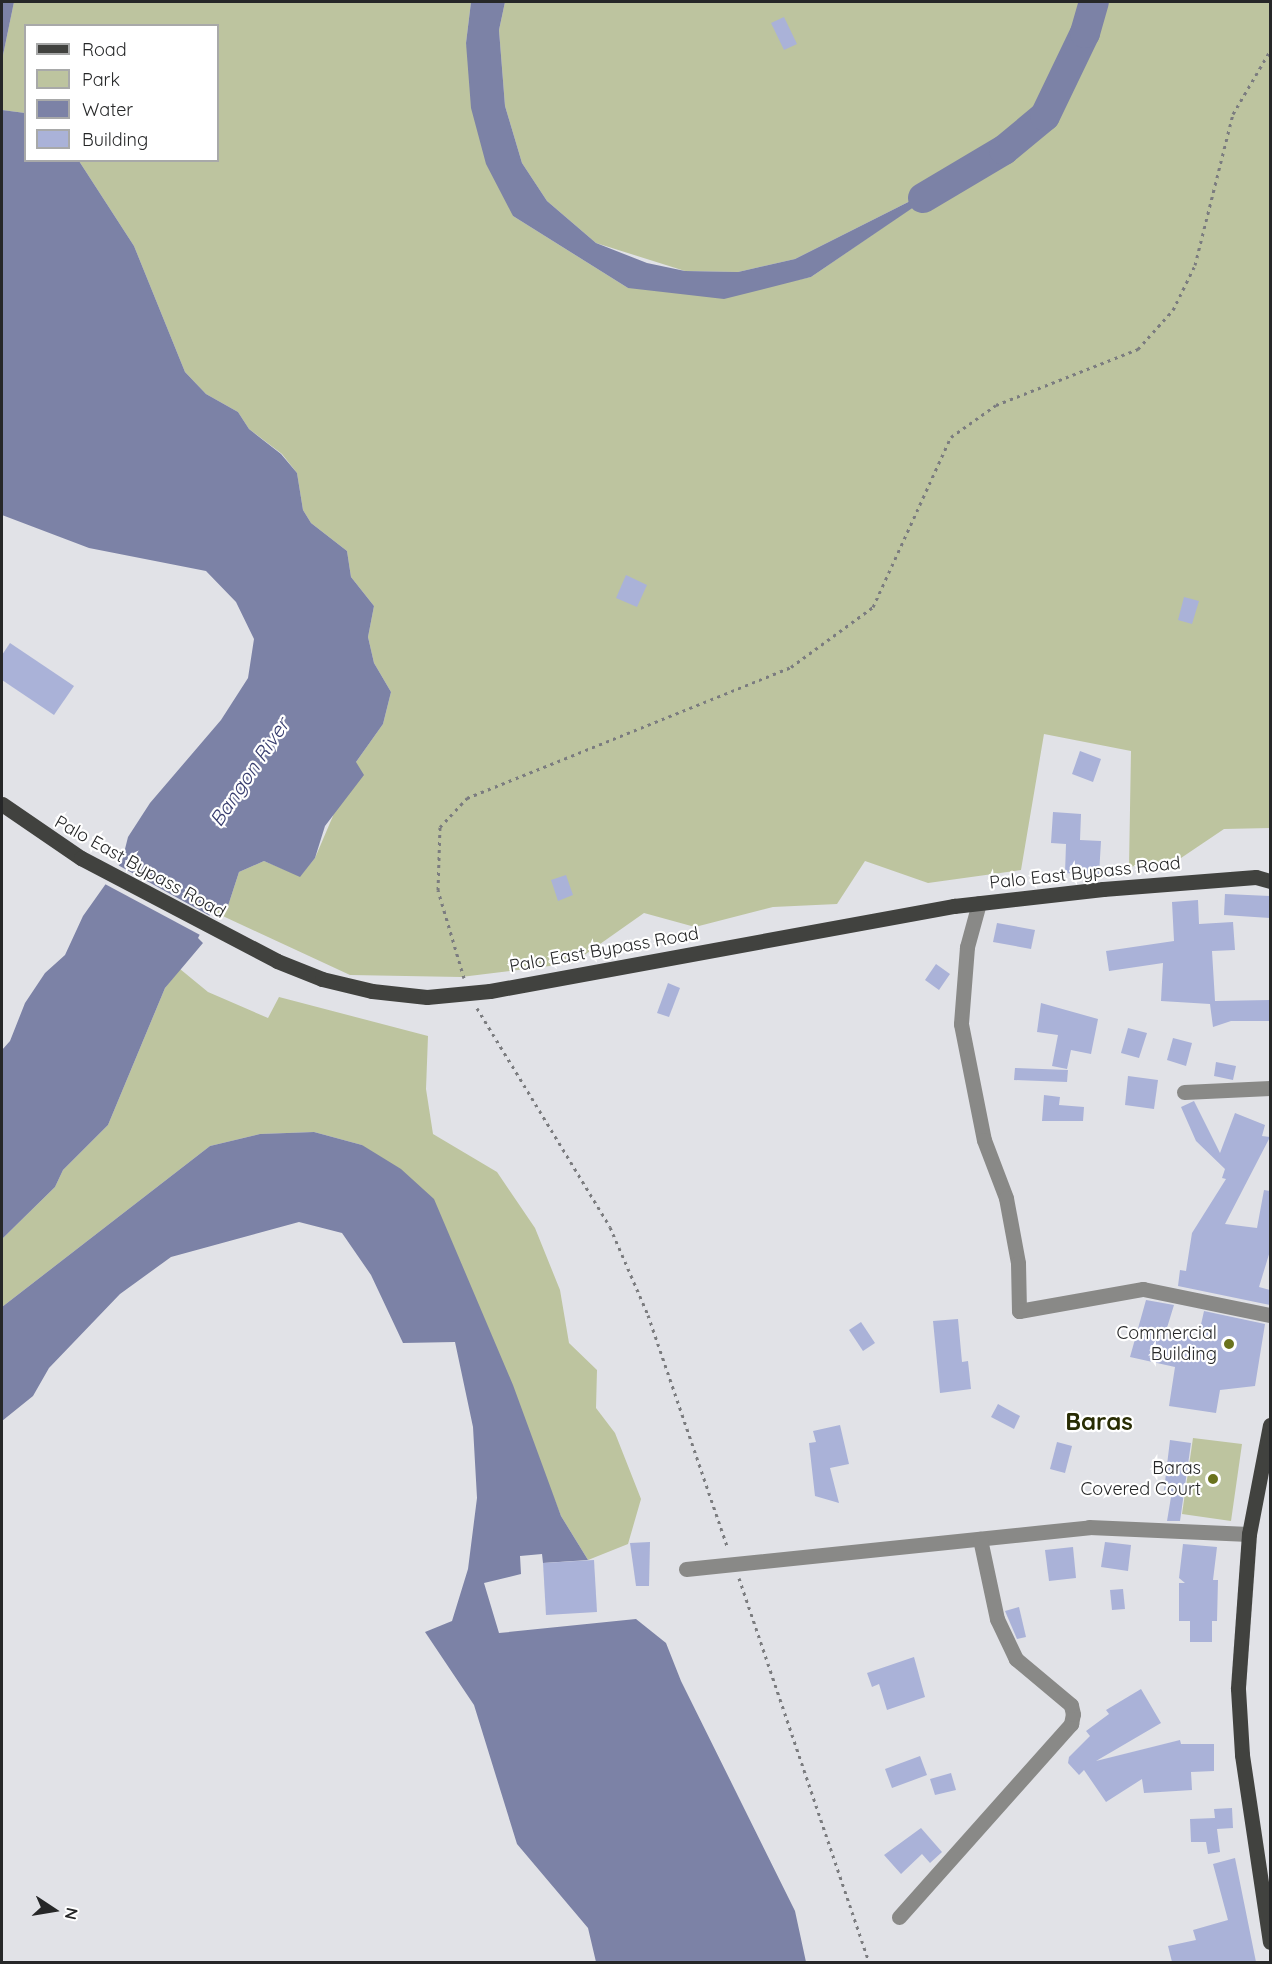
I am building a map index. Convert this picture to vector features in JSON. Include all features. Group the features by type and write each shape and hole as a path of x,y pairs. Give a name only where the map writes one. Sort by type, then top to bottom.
{"main road":[{"name":"Palo East Bypass Road","path":"2,804 91,863 220,934 322,979 362,989 427,997 468,993 979,903 1263,879 1270,870"},
{"path":"1270,1425 1249,1534 1238,1689 1242,1755 1270,1942"}],"street":[{"path":"979,903 967,947 961,1024 984,1140 1006,1198 1018,1263 1019,1311 1143,1289 1270,1315"},
{"path":"1184,1092 1270,1088"},
{"path":"686,1569 1089,1527 1249,1534"},
{"path":"899,1917 1071,1724 1074,1714 1071,1705 1016,1659 997,1619 980,1539"}],"path":[{"path":"869,1962 648,1315 610,1227 468,993 438,890 440,827 467,798 791,667 873,607 951,438 996,405 1138,349 1173,310 1195,264 1233,114 1270,51"}],"green space":[{"path":"14,2 471,2 466,43 513,216 628,288 769,286 811,277 952,180 795,259 738,272 685,271 596,243 547,201 522,163 505,106 499,30 505,2 1270,2 1270,828 1224,829 1181,858 1129,867 1131,751 1044,734 1021,870 928,883 865,861 837,904 773,907 695,927 644,913 573,963 461,977 350,975 212,911 227,909 239,872 264,861 300,876 315,858 356,762 383,724 391,692 374,663 368,637 374,606 351,577 347,551 311,523 303,510 297,473 282,454 249,429 238,412 206,394 185,372 134,246 80,162 219,162 219,24 24,24 24,113 2,110 2,60"},
{"path":"180,969 208,992 268,1018 279,997 428,1036 426,1089 433,1134 497,1172 535,1228 560,1290 569,1343 597,1370 596,1408 615,1433 641,1499 628,1544 588,1560 561,1516 481,1314 362,1145 314,1132 260,1134 210,1146 2,1307 2,1239 55,1187 63,1170 108,1125 165,988"},
{"path":"1193,1438 1242,1444 1231,1521 1182,1514"}],"water":[{"path":"2,2 14,2 2,60"},
{"path":"471,2 505,2 499,30 505,106 522,163 547,201 596,243 647,263 685,271 738,272 795,259 958,177 811,277 724,299 628,288 513,216 486,164 471,108 466,43"},
{"name":"Bangon River","path":"2,110 24,113 24,162 80,162 134,246 185,372 206,394 238,412 249,429 281,454 297,473 303,510 311,523 347,551 351,577 374,606 368,637 374,663 391,692 383,724 356,762 364,775 325,826 315,858 300,877 264,861 239,872 227,909 212,911 198,938 203,943 165,988 108,1125 63,1170 55,1187 2,1239 2,1050 10,1041 25,1003 45,973 65,955 83,916 122,861 128,837 150,803 221,720 248,678 254,639 236,602 206,571 89,548 2,515"},
{"path":"314,1132 362,1145 401,1169 434,1199 513,1385 561,1516 588,1560 543,1563 542,1554 520,1556 521,1574 484,1583 499,1633 636,1619 666,1643 681,1681 795,1911 806,1962 596,1962 588,1928 517,1844 474,1705 425,1632 452,1621 468,1569 477,1498 473,1427 455,1342 403,1343 371,1275 342,1233 299,1222 171,1257 120,1294 49,1368 33,1396 2,1421 2,1307 210,1146 260,1134"}],"pier":[{"path":"116,864 212,917 202,936 103,883"}],"building":[{"path":"784,17 797,44 784,50 771,23"},
{"path":"626,575 647,585 637,607 616,598"},
{"path":"1184,597 1199,601 1192,624 1178,620"},
{"path":"10,643 74,686 54,715 2,680 2,655"},
{"path":"1080,751 1101,759 1093,782 1072,774"},
{"path":"1053,812 1081,814 1080,840 1101,841 1099,875 1065,873 1066,844 1051,843"},
{"path":"566,875 573,895 558,901 551,880"},
{"path":"1225,894 1270,896 1270,918 1224,915"},
{"path":"1198,900 1199,924 1233,922 1235,950 1212,951 1215,1001 1270,1000 1270,1021 1231,1021 1213,1027 1210,1004 1161,1001 1163,963 1109,971 1106,951 1174,941 1172,902"},
{"path":"997,923 1035,930 1031,949 993,942"},
{"path":"936,964 950,974 939,990 925,980"},
{"path":"668,983 680,988 669,1017 657,1013"},
{"path":"1041,1003 1098,1019 1091,1054 1071,1050 1067,1069 1052,1066 1058,1035 1037,1032"},
{"path":"1128,1028 1147,1033 1139,1058 1121,1053"},
{"path":"1173,1038 1192,1043 1186,1066 1167,1060"},
{"path":"1216,1062 1236,1066 1233,1080 1214,1076"},
{"path":"1015,1068 1068,1070 1067,1082 1014,1080"},
{"path":"1128,1076 1158,1080 1154,1109 1125,1105"},
{"path":"1044,1095 1060,1097 1059,1105 1084,1107 1083,1121 1042,1121"},
{"path":"1194,1101 1220,1153 1235,1113 1265,1125 1262,1136 1270,1137 1225,1224 1257,1228 1264,1190 1270,1191 1270,1251 1259,1287 1270,1290 1270,1305 1178,1286 1180,1270 1186,1271 1192,1233 1226,1179 1222,1178 1225,1169 1196,1141 1181,1107"},
{"path":"1146,1300 1174,1305 1166,1331 1198,1338 1204,1311 1265,1324 1255,1386 1220,1390 1216,1413 1169,1406 1175,1367 1130,1357"},
{"path":"958,1319 962,1362 968,1361 971,1389 940,1393 933,1321"},
{"path":"861,1322 875,1343 863,1351 849,1330"},
{"path":"998,1404 1020,1416 1014,1429 991,1417"},
{"path":"840,1425 849,1464 830,1468 839,1503 815,1496 809,1443 816,1442 813,1431"},
{"path":"1170,1440 1191,1443 1180,1521 1167,1521 1172,1491 1164,1490"},
{"path":"1057,1442 1072,1446 1065,1473 1050,1469"},
{"path":"650,1542 649,1586 636,1586 630,1543"},
{"path":"1105,1542 1131,1545 1128,1571 1101,1567"},
{"path":"1183,1544 1217,1547 1213,1580 1218,1580 1217,1621 1212,1621 1212,1642 1190,1642 1190,1621 1179,1621 1179,1583 1185,1583 1179,1578"},
{"path":"1073,1547 1076,1578 1049,1581 1045,1550"},
{"path":"594,1560 597,1612 546,1615 543,1563"},
{"path":"1123,1589 1125,1609 1112,1610 1110,1590"},
{"path":"1019,1607 1026,1637 1017,1639 1005,1611"},
{"path":"914,1657 925,1697 887,1710 879,1684 872,1687 867,1673"},
{"path":"1141,1689 1161,1723 1096,1761 1180,1740 1181,1744 1214,1744 1214,1771 1191,1772 1192,1790 1144,1793 1142,1779 1106,1802 1084,1770 1079,1775 1068,1763 1069,1757 1090,1736 1086,1731 1109,1714 1106,1710"},
{"path":"920,1756 927,1775 892,1788 885,1769"},
{"path":"951,1773 956,1790 935,1795 930,1779"},
{"path":"1232,1808 1233,1828 1217,1829 1220,1852 1208,1854 1206,1842 1191,1842 1190,1819 1215,1818 1214,1809"},
{"path":"921,1828 942,1852 930,1863 922,1854 901,1874 884,1855"},
{"path":"1235,1858 1256,1962 1172,1962 1168,1946 1196,1940 1193,1930 1228,1920 1213,1864"}],"waterway":[{"path":"923,198 1004,150 1045,116 1085,33 1094,2"}],"place":[{"name":"Commercial Building","path":"1229,1344"},
{"name":"Baras Covered Court","path":"1213,1479"}],"district":[{"name":"Baras","path":"1099,1422"}]}
